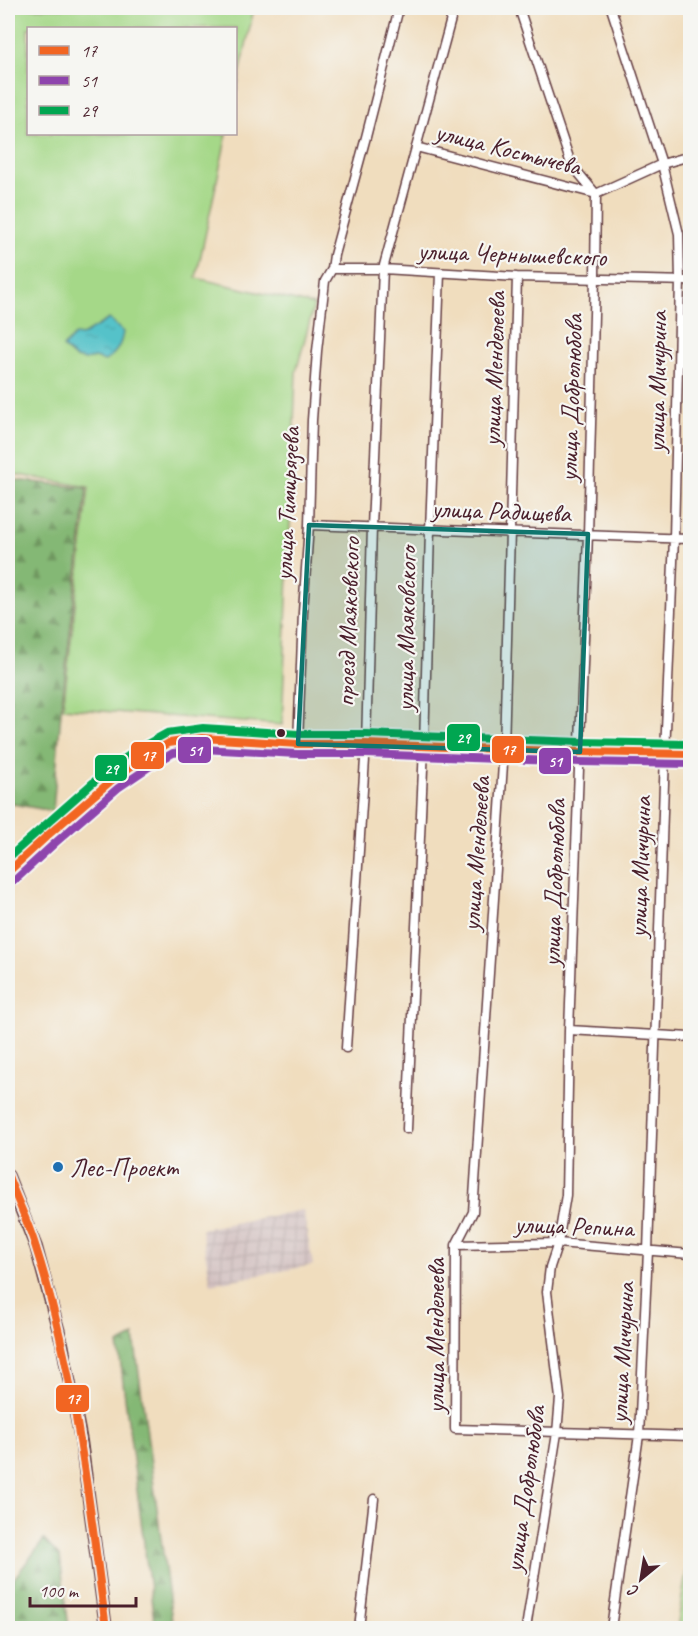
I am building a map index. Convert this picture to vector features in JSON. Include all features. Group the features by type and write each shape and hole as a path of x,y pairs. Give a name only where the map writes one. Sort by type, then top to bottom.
{"main road":[{"path":"8,872 112,780 169,743 202,738 298,744 690,754"},
{"path":"8,1176 36,1247 62,1343 81,1441 106,1629"}],"street":[{"name":"улица Тимирязева","path":"298,744 312,420 325,282 332,269 399,8"},
{"path":"383,269 454,8"},
{"path":"519,8 571,164 596,194"},
{"name":"улица Мичурина","path":"611,8 662,164 679,234 680,281 674,538 648,1251 639,1435 611,1629"},
{"name":"улица Костычева","path":"416,147 596,194 662,164 690,156"},
{"name":"улица Добролюбова","path":"526,1629 557,1433 560,1398 547,1292 550,1267 558,1243 566,1195 569,1030 588,534 596,194"},
{"name":"улица Чернышевского","path":"332,269 690,281"},
{"name":"проезд Маяковского","path":"346,1048 366,744 383,269"},
{"name":"улица Маяковского","path":"407,1129 424,747 440,273"},
{"name":"улица Менделеева","path":"518,277 504,749 473,1212 456,1245 455,1429 557,1433"},
{"name":"улица Радищева","path":"309,525 690,539"},
{"path":"569,1030 690,1037"},
{"name":"улица Репина","path":"456,1245 558,1243 690,1254"},
{"path":"557,1433 690,1436"},
{"path":"371,1629 360,1627 374,1499"}],"highlighted area":[{"path":"309,525 588,534 580,752 298,744"}],"shaded area":[{"path":"303,1210 313,1265 211,1284 201,1229"}],"green space":[{"path":"8,8 254,8 237,88 237,27 27,27 27,135 227,135 196,278 314,305 296,372 282,725 63,708 89,487 8,473"},
{"path":"8,479 87,488 61,711 53,811 8,803"},
{"path":"134,1336 173,1628 155,1628 118,1344"},
{"path":"44,1540 60,1557 69,1628 8,1628 8,1586"},
{"path":"690,1549 690,1628 677,1628"}],"water":[{"path":"109,319 123,332 118,348 105,361 94,358 85,360 75,358 63,347 75,335 81,336"}],"transit line":[{"name":"29","path":"8,858 105,772 138,749 167,733 203,728 298,734 690,744"},
{"name":"17","path":"8,872 112,780 169,743 202,738 298,744 690,754"},
{"name":"51","path":"15,880 118,788 173,753 202,749 297,754 690,764"},
{"name":"17","path":"8,1176 33,1239 50,1294 61,1341 79,1436 106,1628"}],"place":[{"name":"Лес-Проект","path":"58,1167"}]}
